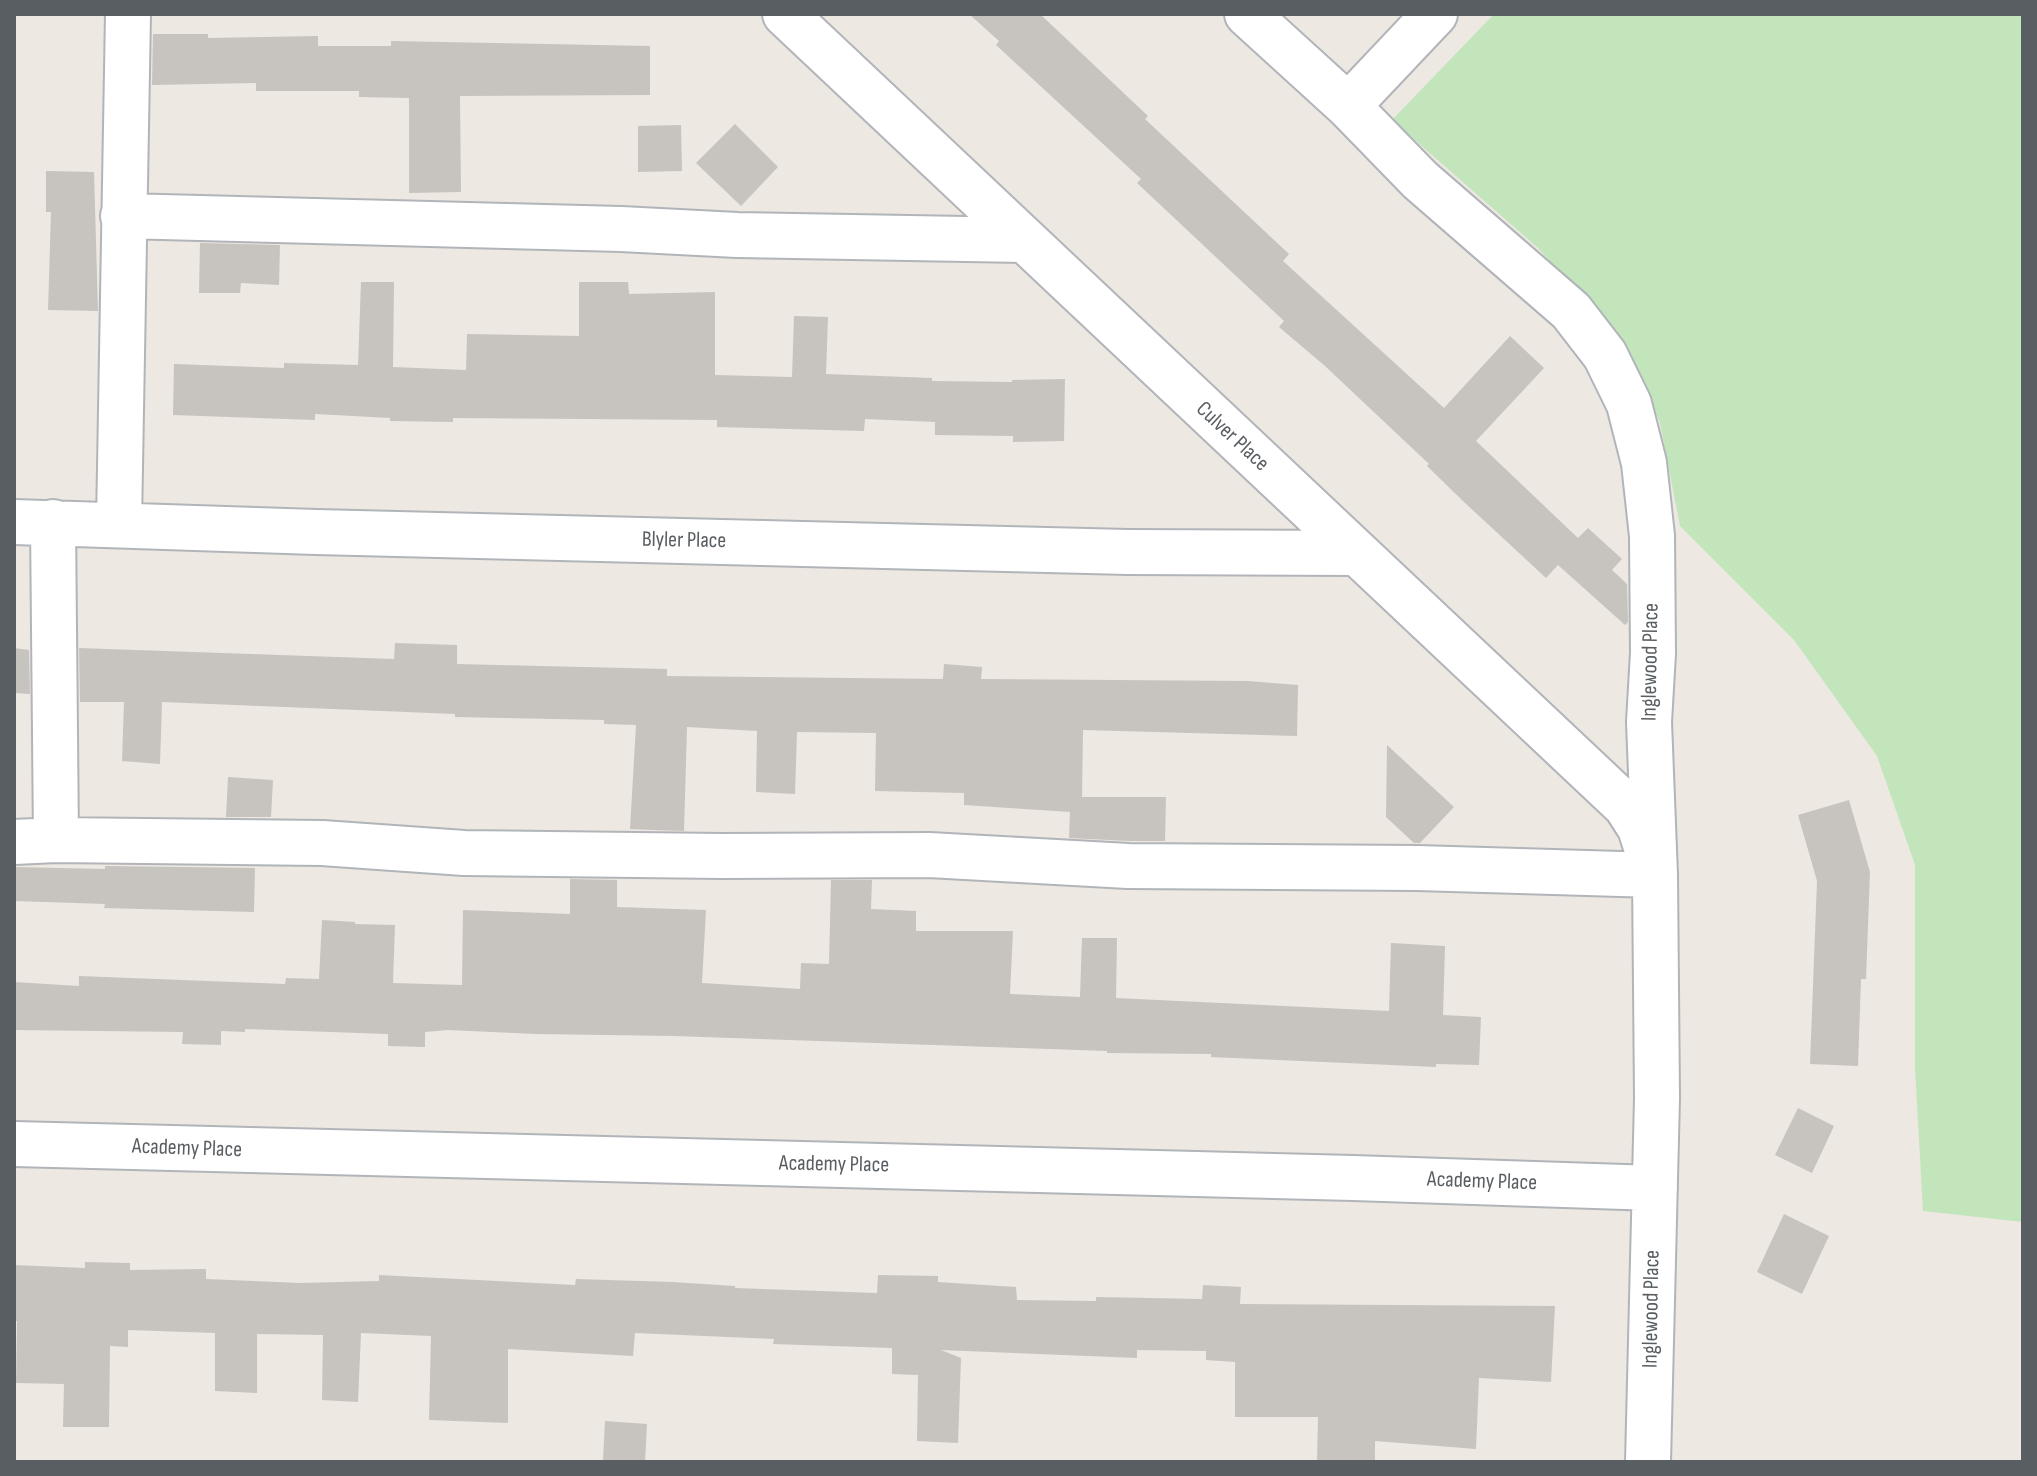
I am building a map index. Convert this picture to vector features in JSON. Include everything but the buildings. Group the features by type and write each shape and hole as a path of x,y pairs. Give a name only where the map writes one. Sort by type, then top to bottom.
{"street":[{"path":"119,523 128,14"},
{"name":"Culver Place","path":"785,14 1626,806 1640,828 1655,875"},
{"name":"Inglewood Place","path":"1247,14 1348,106 1420,180 1571,311 1605,355 1629,404 1644,463 1652,536 1653,653 1649,722 1655,875 1657,1098 1648,1462"},
{"path":"1348,106 1435,14"},
{"path":"123,216 621,229 737,235 1023,240"},
{"path":"33,522 35,841 322,843 464,853 929,855 1128,866 1417,868 1655,875"},
{"name":"Blyler Place","path":"33,522 1080,551 1355,553"},
{"name":"Academy Place","path":"14,1144 1655,1188"}],"green space":[{"path":"1494,14 2023,14 2023,1222 1923,1211 1915,1068 1915,865 1877,756 1794,640 1680,526 1660,423 1626,344 1538,248 1392,120"}]}
